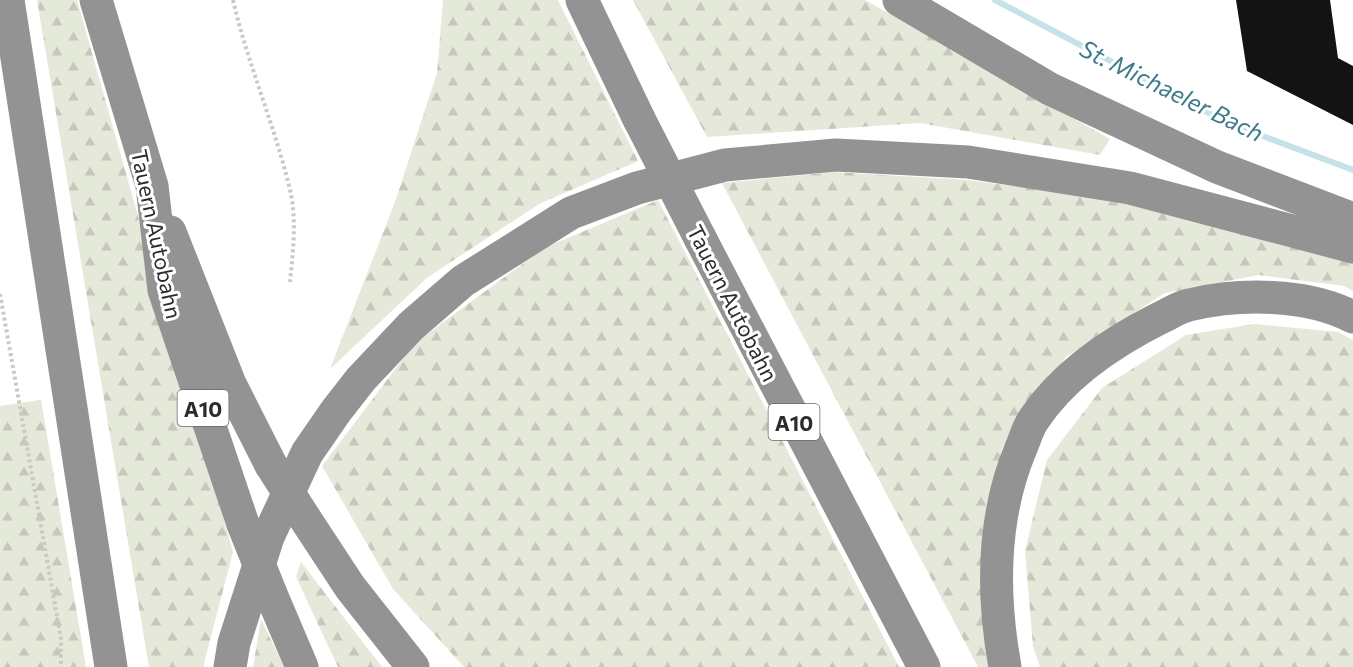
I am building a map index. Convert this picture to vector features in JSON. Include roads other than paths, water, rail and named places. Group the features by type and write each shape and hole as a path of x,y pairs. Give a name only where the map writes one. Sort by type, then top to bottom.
{"highway":[{"path":"8,0 111,667"},
{"name":"Tauern Autobahn","path":"96,0 152,186 164,290 243,524 302,667"},
{"name":"Tauern Autobahn","path":"582,0 700,238 924,667"},
{"path":"899,0 1050,89 1217,167 1353,219"},
{"path":"0,33 11,94 28,119"},
{"path":"230,667 234,643 268,537 308,453 361,379 411,326 463,281 571,213 637,188 725,165 836,155 968,162 1130,188 1353,246"},
{"path":"152,186 230,384 271,465 350,587 413,667"},
{"path":"1005,667 997,621 997,564 1001,519 1012,470 1033,420 1080,368 1129,334 1187,305 1259,296 1334,308 1353,317"}],"waterway":[{"name":"St. Michaeler Bach","path":"995,0 1228,123 1353,170"}]}
